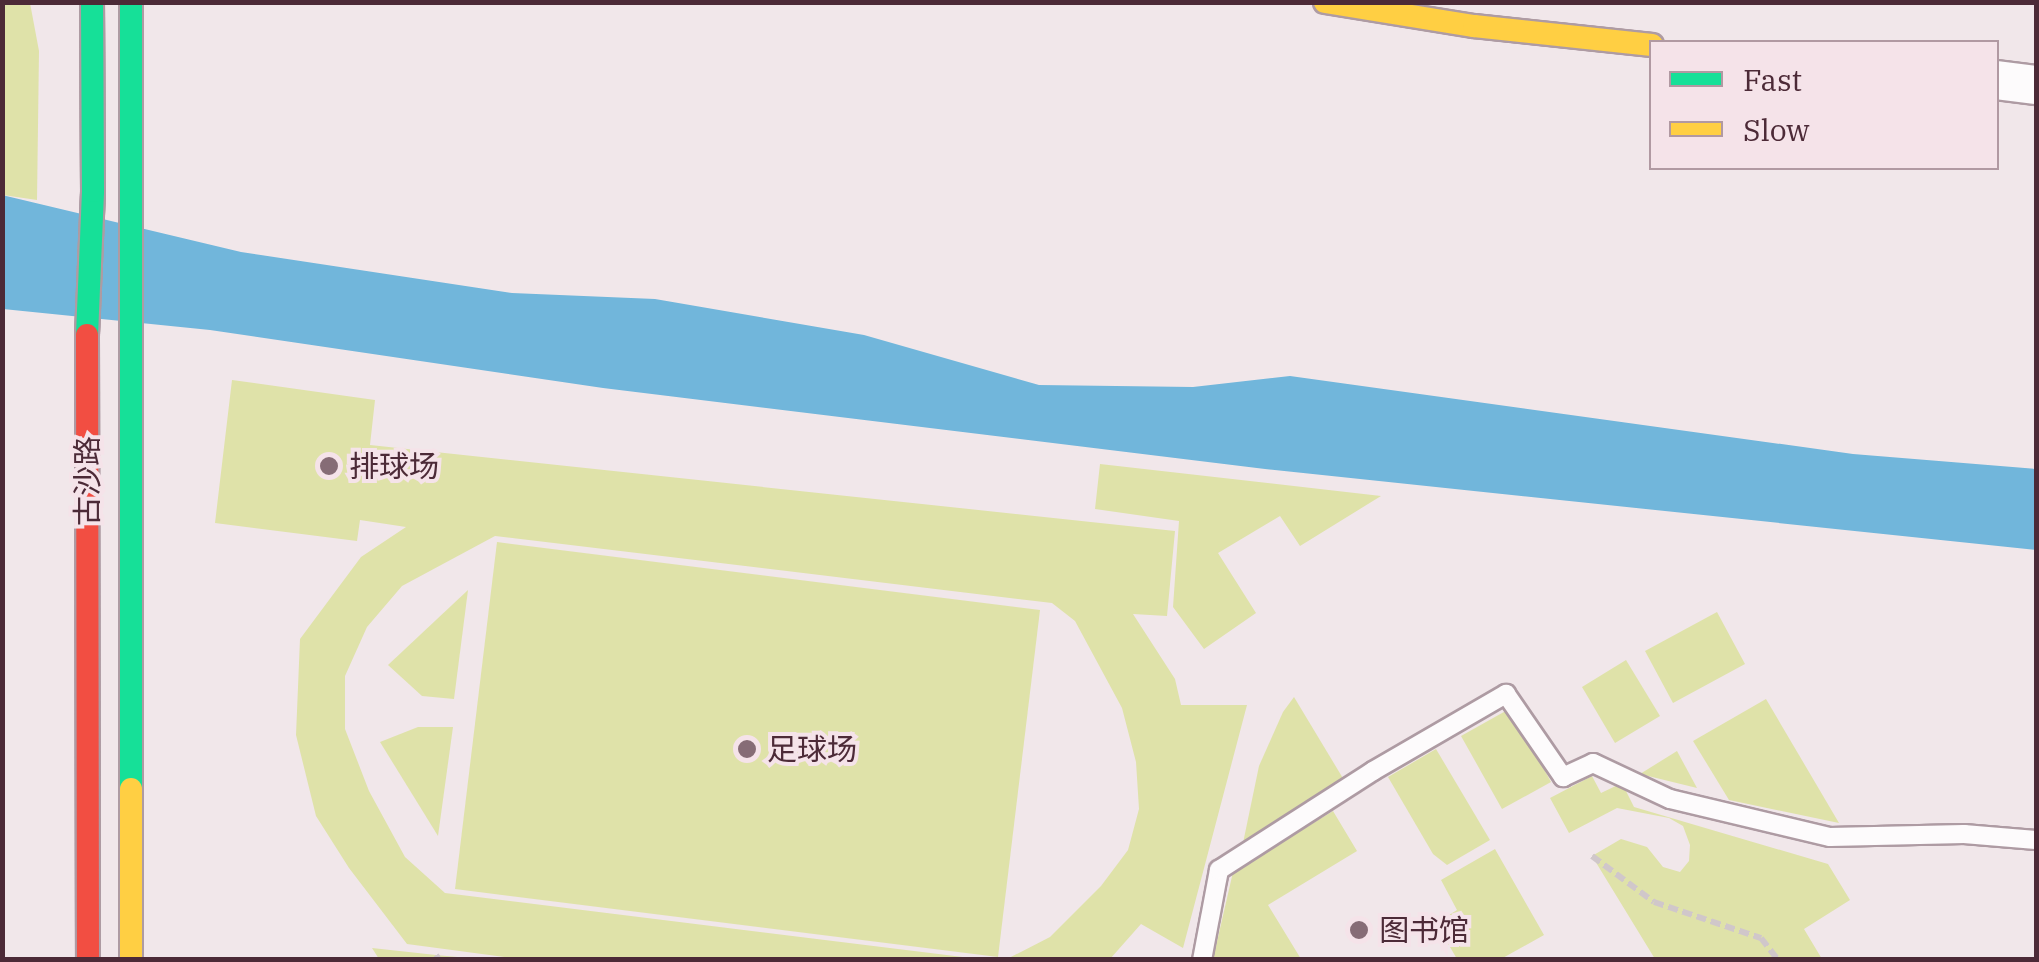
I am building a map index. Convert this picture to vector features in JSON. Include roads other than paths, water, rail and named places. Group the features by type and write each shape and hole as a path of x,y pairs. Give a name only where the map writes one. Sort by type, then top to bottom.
{"main road":[{"name":"古沙路","path":"88,960 86,368 93,191 92,2"},
{"name":"古沙路","path":"131,2 131,960"},
{"path":"1325,2 1474,26 1649,45"}],"street":[{"path":"1999,80 2036,84"}],"lane":[{"path":"1202,960 1219,870 1373,771 1506,694 1563,777 1593,763 1670,799 1830,838 1964,834 2036,840"}],"water":[{"path":"2,195 241,252 512,293 655,299 864,335 1039,385 1193,387 1290,376 1853,454 2036,469 2036,550 1265,469 603,388 210,330 3,309"}],"place":[{"name":"排球场","path":"329,466"},
{"name":"足球场","path":"747,749"},
{"name":"图书馆","path":"1359,930"}]}
